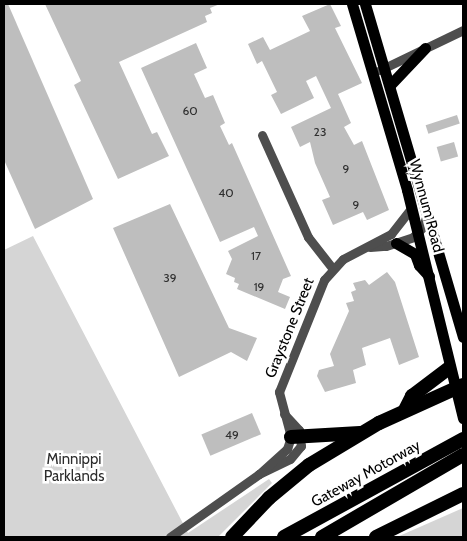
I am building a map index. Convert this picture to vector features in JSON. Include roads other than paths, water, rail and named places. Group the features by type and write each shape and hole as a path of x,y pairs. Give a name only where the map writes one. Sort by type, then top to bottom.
{"highway":[{"path":"406,410 412,396 449,368"},
{"path":"232,537 280,488 360,433 459,387"},
{"path":"296,436 360,433"},
{"name":"Gateway Motorway","path":"284,537 458,442"},
{"name":"Gateway Motorway","path":"322,537 460,457"},
{"path":"376,537 463,495"}],"main road":[{"name":"Wynnum Road","path":"352,4 412,207 430,277 449,368 459,387 463,418"},
{"name":"Wynnum Road","path":"365,4 428,210 463,337"},
{"path":"390,85 425,48"},
{"path":"396,243 415,254 419,265 430,277"}],"street":[{"path":"373,73 463,30"},
{"path":"262,135 308,237 332,268"},
{"name":"Graystone Street","path":"296,436 293,421 284,414 279,397 281,384 320,287 332,268 350,254 370,246 398,228 412,207"},
{"path":"419,234 428,210"},
{"name":"Graystone Street","path":"370,246 396,243 419,234"},
{"path":"170,537 259,474 272,471 294,457 301,446 296,436"}],"park label":[{"name":"Minnippi Parklands","path":"74,468"}]}
